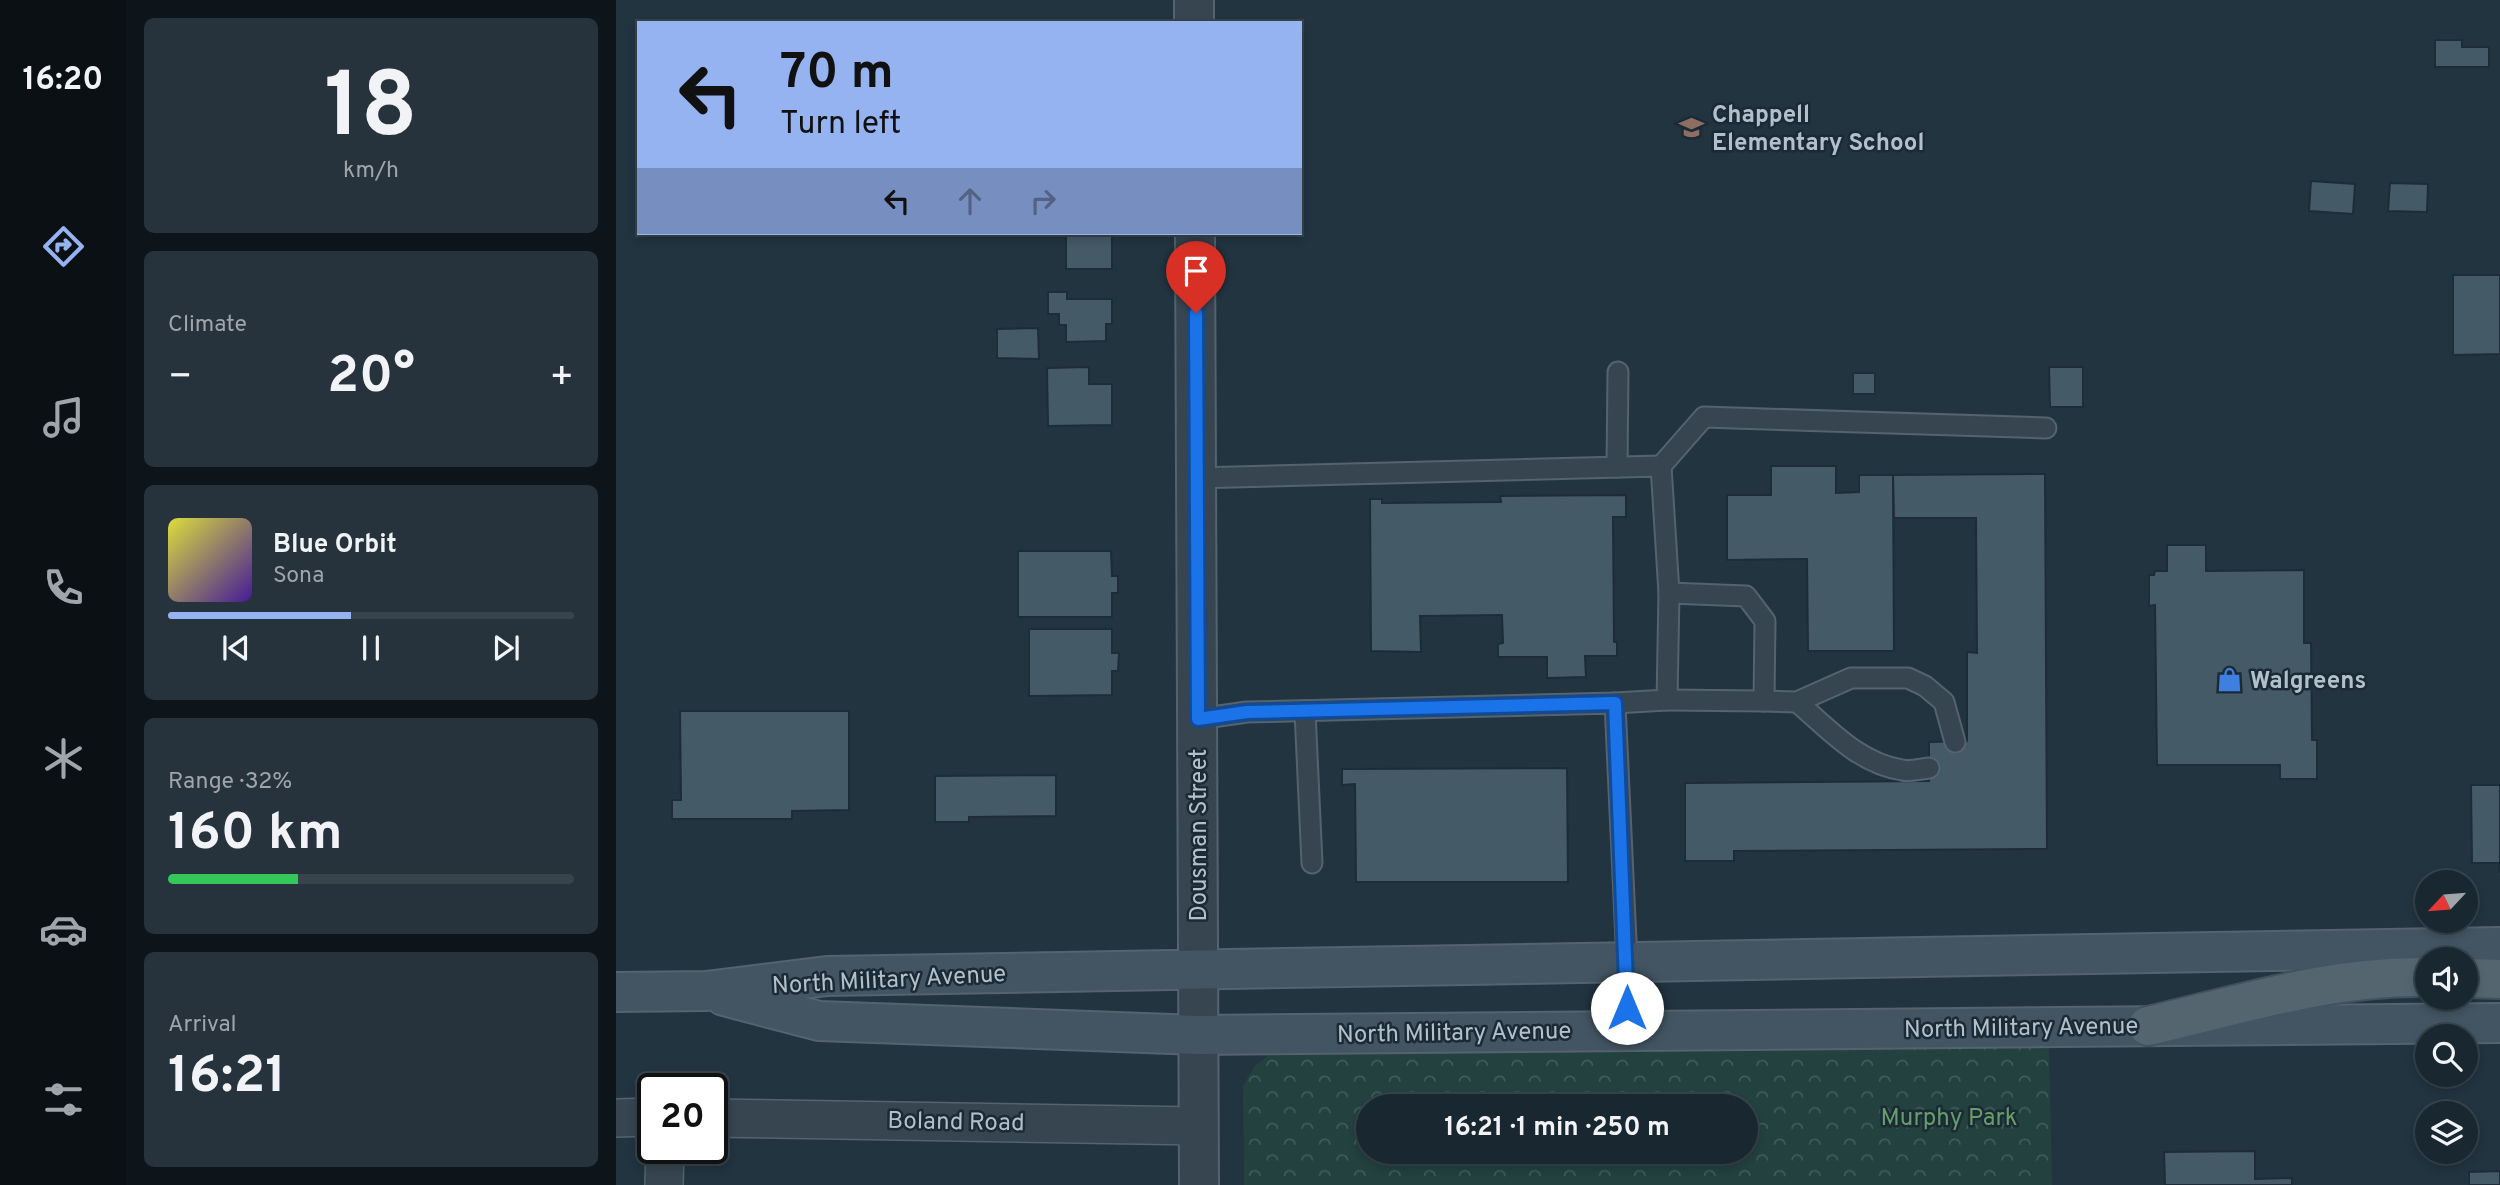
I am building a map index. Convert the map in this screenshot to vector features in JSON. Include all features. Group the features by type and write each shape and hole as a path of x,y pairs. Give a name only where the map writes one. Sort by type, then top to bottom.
{"main road":[{"name":"North Military Avenue","path":"616,992 706,991 827,976 2500,947"},
{"path":"2148,1026 2321,987 2367,979 2415,977"},
{"path":"2478,978 2500,979"},
{"name":"North Military Avenue","path":"706,991 819,1021 1198,1035 2500,1023"}],"street":[{"path":"1194,0 1194,21"},
{"name":"Dousman Street","path":"1195,235 1199,1185"},
{"path":"616,1118 637,1117"},
{"name":"Boland Road","path":"728,1118 1199,1125"},
{"path":"664,1185 665,1164"}],"lane":[{"path":"1617,467 1618,372"},
{"path":"1667,700 1668,593 1661,466 1704,418 2046,428"},
{"path":"1195,478 1661,466"},
{"path":"1668,593 1746,596 1765,621 1765,701"},
{"path":"1198,719 1247,712 1667,700 1797,702 1851,678 1908,678 1925,686 1944,702 1955,742"},
{"path":"1797,702 1842,743 1878,764 1904,771 1929,768"},
{"path":"1615,703 1627,962 1627,1031"},
{"path":"1305,711 1312,863"}],"green space":[{"name":"Murphy Park","path":"2049,1047 2052,1185 1244,1185 1243,1086 1255,1066 1270,1054"}],"building":[{"path":"2435,40 2462,40 2462,47 2489,47 2489,67 2435,67"},
{"path":"2311,181 2355,184 2353,214 2309,211"},
{"path":"2390,183 2428,184 2427,212 2388,211"},
{"path":"1066,235 1112,235 1112,269 1066,269"},
{"path":"2453,275 2500,275 2500,354 2453,355"},
{"path":"1048,292 1067,292 1067,299 1112,299 1112,324 1106,324 1106,341 1066,342 1066,325 1059,325 1059,314 1048,314"},
{"path":"1038,328 1039,359 997,358 997,329"},
{"path":"1089,367 1089,384 1112,384 1112,425 1048,426 1047,368"},
{"path":"2049,367 2083,367 2083,407 2050,407"},
{"path":"1853,373 1875,373 1875,394 1853,394"},
{"path":"1771,466 1836,466 1836,493 1859,492 1859,475 1893,475 1894,651 1808,651 1807,559 1727,560 1727,495 1771,495"},
{"path":"2045,474 2047,849 1734,851 1734,861 1685,861 1685,783 1929,781 1929,742 1967,741 1967,652 1977,653 1976,518 1894,518 1893,475"},
{"path":"1626,495 1626,517 1613,517 1614,642 1617,642 1617,656 1585,656 1586,677 1547,678 1547,657 1498,657 1498,644 1503,643 1502,615 1420,616 1421,652 1371,651 1370,499 1382,499 1382,503 1501,502 1500,496"},
{"path":"2167,545 2206,545 2206,571 2304,570 2304,643 2311,643 2312,740 2317,740 2317,779 2280,779 2280,765 2157,765 2155,605 2149,606 2149,575 2154,575 2155,571 2167,571"},
{"path":"1018,551 1111,551 1112,576 1118,576 1118,593 1112,593 1112,617 1018,617"},
{"path":"1029,629 1112,629 1112,653 1119,653 1118,671 1112,671 1112,695 1029,696"},
{"path":"680,711 849,711 849,810 792,811 792,819 672,819 672,800 681,800"},
{"path":"1567,768 1568,882 1356,882 1355,784 1342,785 1342,769"},
{"path":"1056,775 1056,816 969,817 969,822 935,822 935,776"},
{"path":"2471,785 2500,785 2500,873 2499,863 2472,863"},
{"path":"2255,1151 2255,1179 2292,1178 2292,1185 2165,1185 2164,1152"},
{"path":"2500,1171 2500,1185 2469,1185 2469,1172"}],"place":[{"name":"Chappell Elementary School","path":"1692,128"},
{"name":"Walgreens","path":"2230,680"}],"route":[{"path":"1196,313 1198,719 1247,712 1615,703 1627,1008"}]}
